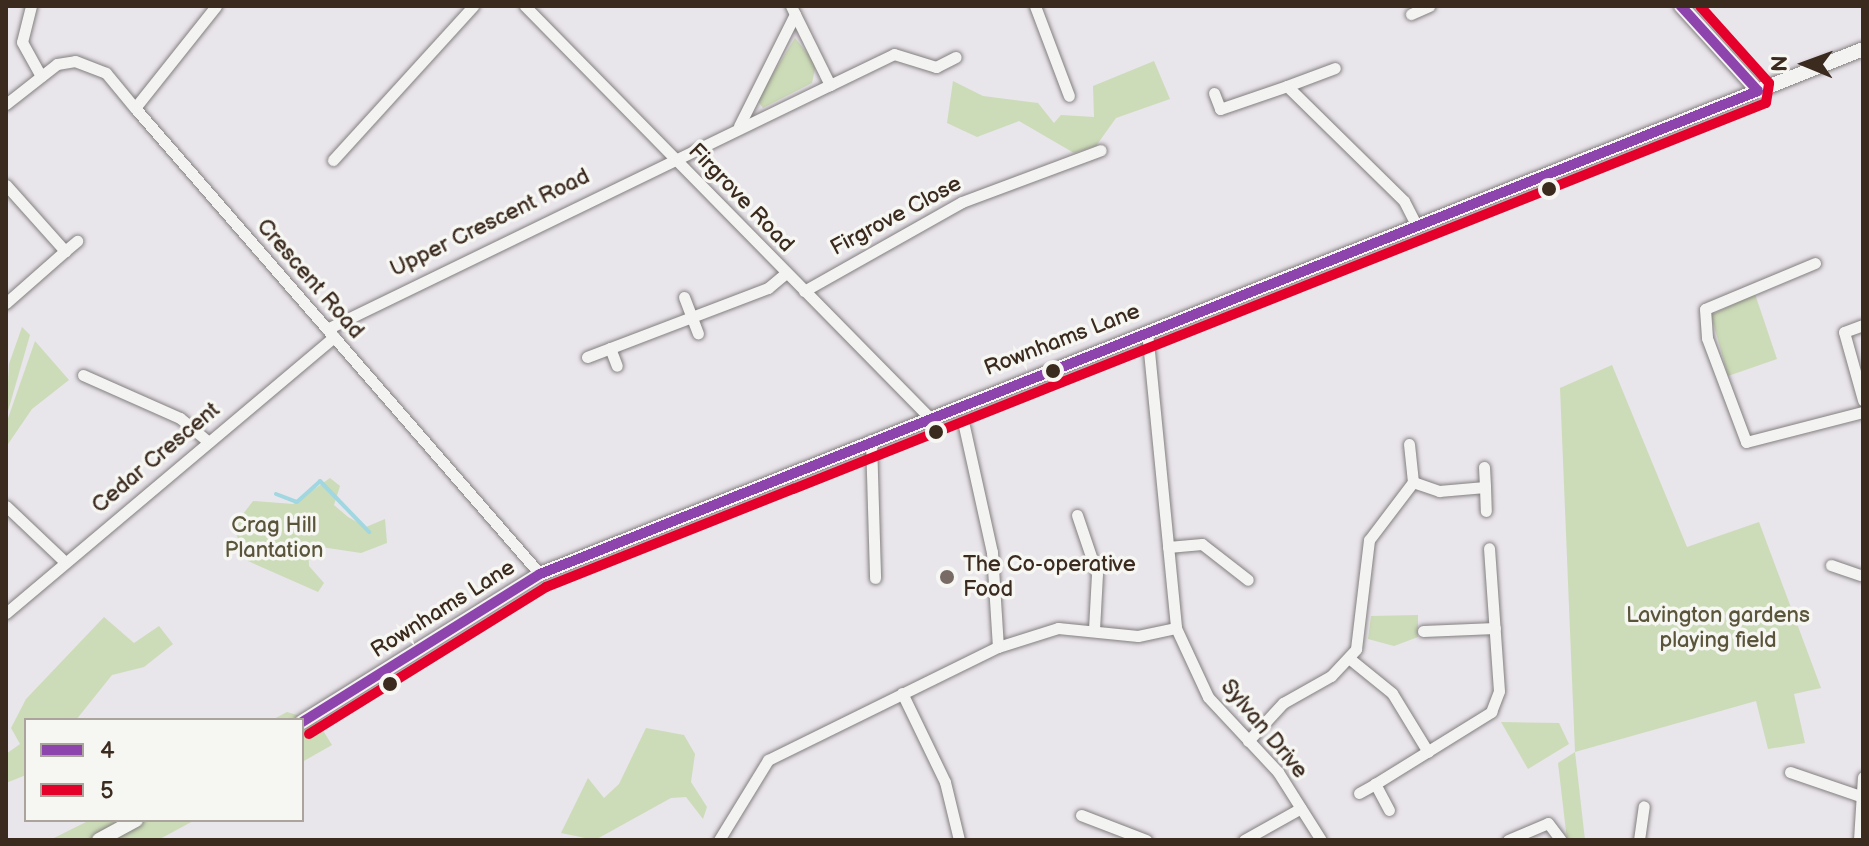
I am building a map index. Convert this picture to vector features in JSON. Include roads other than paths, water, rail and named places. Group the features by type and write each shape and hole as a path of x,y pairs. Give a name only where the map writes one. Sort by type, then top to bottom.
{"street":[{"path":"31,6 22,42 41,76"},
{"path":"6,104 57,64 92,64 135,108 216,6"},
{"path":"333,160 473,6"},
{"name":"Firgrove Road","path":"525,6 928,416"},
{"path":"1035,6 1069,96"},
{"path":"1411,14 1429,6"},
{"path":"1681,6 1758,91"},
{"path":"793,10 830,85"},
{"path":"738,127 793,10"},
{"name":"Rownhams Lane","path":"304,721 540,574 928,416 1863,49"},
{"name":"Upper Crescent Road","path":"330,333 673,157 893,55 909,54 936,67 956,57"},
{"path":"1214,93 1220,109 1335,68"},
{"path":"1287,86 1404,201 1416,225"},
{"name":"Crescent Road","path":"135,108 540,574"},
{"name":"Firgrove Close","path":"804,291 938,213 1101,150"},
{"path":"6,185 65,251"},
{"path":"6,303 77,241"},
{"path":"1815,263 1705,309 1707,338 1746,442 1863,412"},
{"path":"587,357 768,288 786,273"},
{"path":"684,297 698,333"},
{"path":"1863,325 1844,332 1863,400"},
{"name":"Sylvan Drive","path":"1147,331 1176,628 1208,697 1248,741 1301,808 1321,840"},
{"name":"Cedar Crescent","path":"6,613 330,333"},
{"path":"610,348 617,366"},
{"path":"83,375 180,418 206,440"},
{"path":"964,426 992,552 998,647"},
{"path":"871,440 875,578"},
{"path":"1248,741 1283,703 1350,659 1364,625 1369,540 1413,482 1409,444"},
{"path":"1484,467 1486,511"},
{"path":"1413,482 1439,491 1485,487"},
{"path":"6,506 65,562"},
{"path":"1077,515 1097,574 1094,630"},
{"path":"1168,547 1202,544 1248,580"},
{"path":"1359,793 1491,712 1499,691 1489,548"},
{"path":"1831,565 1862,577"},
{"path":"719,840 768,760 998,647 1037,631 1094,630 1138,636 1176,628"},
{"path":"1423,631 1495,628"},
{"path":"1350,659 1392,693 1428,752"},
{"path":"902,693 945,782 959,840"},
{"path":"1790,772 1857,795"},
{"path":"1859,840 1857,795 1863,777"},
{"path":"1375,784 1389,810"},
{"path":"1639,840 1644,806"},
{"path":"1244,840 1301,808"},
{"path":"1081,815 1146,840"},
{"path":"99,840 132,822"},
{"path":"1508,840 1548,823 1561,840"}],"waterway":[{"path":"276,494 297,502 320,481 369,532"}],"place":[{"name":"The Co-operative Food","path":"947,577"}],"park label":[{"name":"Crag Hill Plantation","path":"274,538"},
{"name":"Lavington gardens playing field","path":"1718,628"}]}
